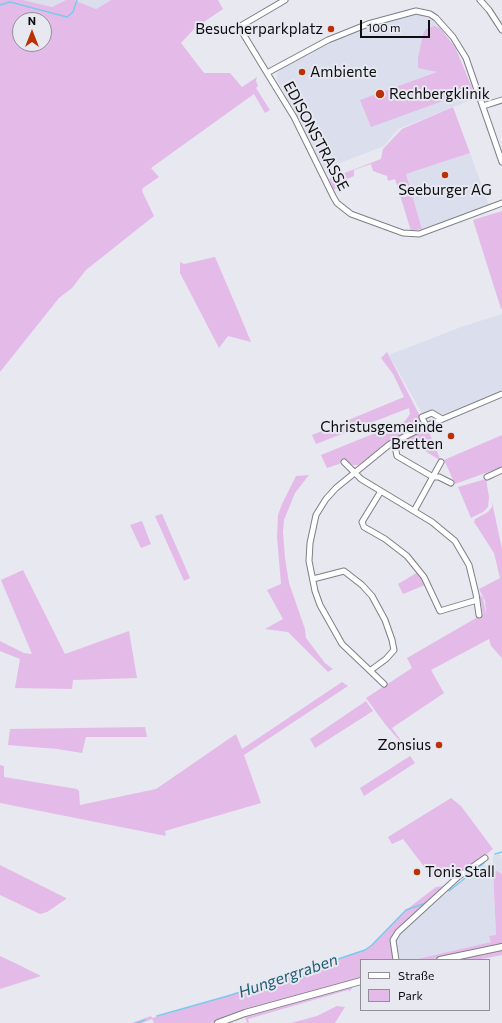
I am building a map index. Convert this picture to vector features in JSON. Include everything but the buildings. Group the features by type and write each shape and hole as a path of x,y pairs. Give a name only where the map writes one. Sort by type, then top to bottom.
{"street":[{"name":"EDISONSTRASSE","path":"285,0 239,27 294,117 334,198 343,208 351,214 403,233 419,234 502,203"},
{"path":"480,0 489,10 502,30"},
{"path":"267,73 328,40 368,24 416,11 430,14 436,18 453,37 466,58 502,162"},
{"path":"483,106 502,100"},
{"path":"384,684 342,644 320,605 312,579 309,561 310,543 316,515 326,499 354,472 394,442 426,426 502,394"},
{"path":"426,426 422,417 432,413 442,419"},
{"path":"394,442 397,456 433,477 439,477 451,482"},
{"path":"344,462 361,479 445,531 455,542 469,566 479,615"},
{"path":"414,511 441,462"},
{"path":"487,476 502,470"},
{"path":"381,491 362,522 364,527 385,539 407,556 424,577 440,611 477,600"},
{"path":"312,579 344,571 358,581 372,596 385,620 394,650 386,659 371,670"},
{"path":"396,959 393,940 398,932 458,877 485,858"},
{"path":"445,959 502,947"},
{"path":"218,1023 245,1013 360,981"}],"shaded area":[{"path":"23,0 66,0 52,7"},
{"path":"74,0 111,0 96,9"},
{"name":"Rechbergklinik","path":"418,14 433,20 455,47 476,98 398,129 384,146 324,169 297,115 277,80 277,74 281,69 294,61 341,38 374,26"},
{"path":"470,153 489,205 422,229 406,174"},
{"path":"502,314 502,390 444,414 436,414 434,410 423,415 389,355 461,327"},
{"path":"500,854 502,860 502,874 493,870 496,936 491,942 417,959 400,959 396,944 398,932 434,900 444,895 484,865 493,869 493,856"}],"green space":[{"path":"0,0 23,0 52,7 66,0 74,0 96,9 111,0 218,0 223,9 195,28 181,43 204,73 230,73 242,87 257,77 256,81 258,86 256,88 270,110 265,113 254,94 151,168 159,177 143,188 142,191 154,216 86,270 72,288 59,298 0,372"},
{"path":"434,26 440,28 455,47 473,90 371,127 360,100 437,72 418,68 418,58 423,34 426,29"},
{"path":"453,107 470,153 406,174 422,229 411,231 395,179 388,181 387,176 373,171 371,164 354,170 354,176 345,180 334,190 329,179 381,159 383,149 402,129"},
{"path":"502,211 502,308 501,309 473,220"},
{"path":"215,257 251,342 228,336 219,348 180,273 180,262 184,264"},
{"path":"387,352 424,424 392,441 358,465 353,465 342,459 339,464 327,468 321,455 405,421 410,414 409,408 316,444 312,435 404,397 393,374 381,358"},
{"path":"427,430 429,432 441,461 406,439"},
{"path":"502,435 502,467 455,484 444,460"},
{"path":"309,475 295,493 284,520 283,532 285,558 289,583 305,629 306,638 325,663 333,669 328,672 288,632 265,629 283,619 267,590 281,584 277,537 278,515 296,476"},
{"path":"486,479 489,497 488,507 483,512 471,518 458,487"},
{"path":"492,502 502,549 502,658 491,646 489,639 431,670 444,693 392,728 410,753 385,724 366,698 412,668 407,658 483,614 479,594 483,598 486,615 485,601 479,589 500,578 494,553 474,522 475,519 488,512 492,507"},
{"path":"162,514 190,578 184,581 155,516"},
{"path":"142,521 151,544 141,548 130,525"},
{"path":"23,570 65,654 129,631 137,678 73,680 72,689 15,688 20,659 0,651 0,641 24,653 32,654 1,580"},
{"path":"418,572 425,585 403,594 398,584"},
{"path":"342,682 348,686 244,755 261,803 165,831 166,836 0,803 0,765 4,766 4,777 77,789 79,791 80,805 156,789 236,734 242,749"},
{"path":"366,701 373,711 315,748 310,739"},
{"path":"145,727 147,737 86,737 82,753 57,749 8,745 10,729"},
{"path":"410,756 415,763 364,796 360,788"},
{"path":"451,798 461,806 493,849 465,871 448,872 432,877 403,839 392,844 388,837"},
{"path":"0,865 66,899 47,912 40,914 0,895"},
{"path":"493,869 502,874 502,944 434,959 417,959 491,942 489,936 496,935"},
{"path":"445,886 391,939 393,959 360,959 360,978 285,999 211,1023 154,1023 152,1019 142,1023 132,1023 151,1016 152,1018 231,995 364,950 372,945 406,910 436,887"},
{"path":"502,948 502,955 482,959 452,959"},
{"path":"0,956 17,964 41,976 0,989"},
{"path":"351,986 353,987 350,991 348,990 248,1019 249,1023 247,1023 245,1016"},
{"path":"337,1006 345,1007 335,1023 291,1023 317,1016"}],"waterway":[{"path":"0,5 10,2 67,17 73,12 77,0"},
{"name":"Hungergraben","path":"495,854 502,852"},
{"name":"Hungergraben","path":"449,891 484,863"},
{"name":"Hungergraben","path":"157,1016 231,995 365,950 372,945 406,910 426,903"},
{"name":"Hungergraben","path":"136,1023 145,1020"}],"place":[{"name":"Besucherparkplatz","path":"331,29"},
{"name":"Ambiente","path":"302,72"},
{"name":"Rechbergklinik","path":"380,94"},
{"name":"Seeburger AG","path":"445,175"},
{"name":"Christusgemeinde Bretten","path":"451,436"},
{"name":"Zonsius","path":"439,745"},
{"name":"Tonis Stall","path":"417,872"}]}
